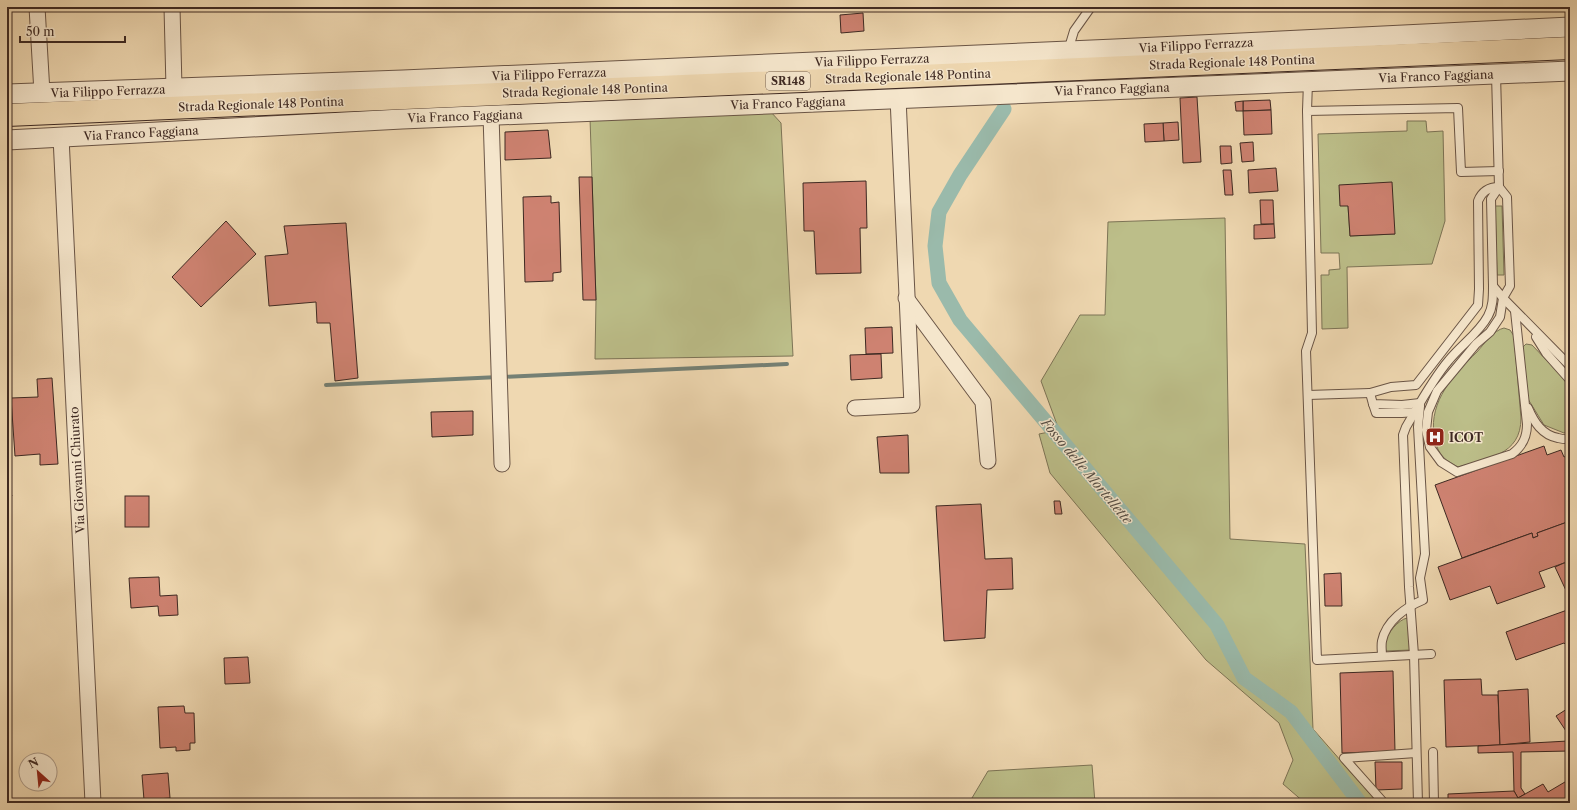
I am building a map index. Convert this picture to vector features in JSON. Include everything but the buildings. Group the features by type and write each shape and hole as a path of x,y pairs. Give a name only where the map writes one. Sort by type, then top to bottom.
{"main road":[{"name":"Strada Regionale 148 Pontina","path":"7,115 1570,48"}],"street":[{"name":"Via Filippo Ferrazza","path":"37,7 42,93"},
{"name":"Via Filippo Ferrazza","path":"172,7 174,88"},
{"name":"Via Filippo Ferrazza","path":"7,94 1068,51 1570,27"},
{"name":"Via Franco Faggiana","path":"7,140 491,115 1570,71"},
{"path":"855,408 912,405 898,98"},
{"path":"491,115 502,464"},
{"name":"Via Giovanni Chiurato","path":"61,137 93,803"},
{"path":"906,298 983,402 988,461"}],"lane":[{"path":"1068,51 1074,31 1091,7"},
{"path":"1418,803 1414,655 1410,605 1403,442 1406,427 1420,403 1449,360 1479,328 1488,316 1493,302 1491,198 1499,187 1496,74"},
{"path":"1308,82 1307,111 1312,333 1306,351 1317,660 1431,654"},
{"path":"1307,111 1458,108 1461,172 1499,171"},
{"path":"1499,187 1507,197 1510,286 1502,298 1500,317 1490,332 1476,344 1438,391 1428,412 1426,430 1430,448 1441,462 1457,472 1512,454 1519,449 1527,433 1515,311"},
{"path":"1308,395 1370,394 1391,387 1416,385 1478,305 1478,201 1484,191 1489,188 1499,187"},
{"path":"1493,286 1502,298 1570,366"},
{"path":"1528,324 1546,353 1570,380"},
{"path":"1370,394 1376,413 1415,412"},
{"path":"1524,400 1541,430 1553,437 1566,440 1570,439"},
{"path":"1382,656 1382,642 1386,630 1410,605 1423,600 1420,578 1425,554 1418,427 1420,403"},
{"path":"1373,404 1402,405 1420,403"},
{"path":"1433,752 1434,803"},
{"path":"1384,803 1344,758 1416,753"}],"green space":[{"path":"770,111 781,123 793,356 595,359 596,300 590,118"},
{"path":"1407,121 1426,121 1427,132 1443,131 1445,221 1432,264 1347,267 1348,328 1322,329 1321,275 1329,275 1329,270 1340,269 1339,253 1321,253 1318,134 1407,131","holes":["1348,206 1395,234 1350,236"]},
{"path":"1495,206 1502,206 1504,275 1497,275"},
{"path":"1225,218 1230,539 1305,544 1313,729 1378,803 1305,803 1283,784 1293,760 1279,723 1206,660 1050,473 1039,434 1059,430 1041,381 1080,315 1105,315 1108,222"},
{"path":"1504,328 1510,330 1514,336 1521,418 1519,431 1509,448 1491,458 1458,467 1443,457 1437,447 1433,423 1435,411 1445,389 1460,369 1489,338 1500,329"},
{"path":"1526,344 1532,345 1570,385 1570,431 1564,433 1544,425 1528,399 1522,348"},
{"path":"1407,618 1409,620 1410,650 1386,651 1385,641 1388,634 1397,624"},
{"path":"1092,765 1095,803 969,803 988,771"}],"waterway":[{"name":"Fosso delle Mortellette","path":"1004,109 960,175 939,212 935,246 939,283 960,320 1217,625 1244,678 1291,712 1360,803"},
{"path":"326,385 787,364"}],"place":[{"name":"ICOT","path":"1435,437"}]}
